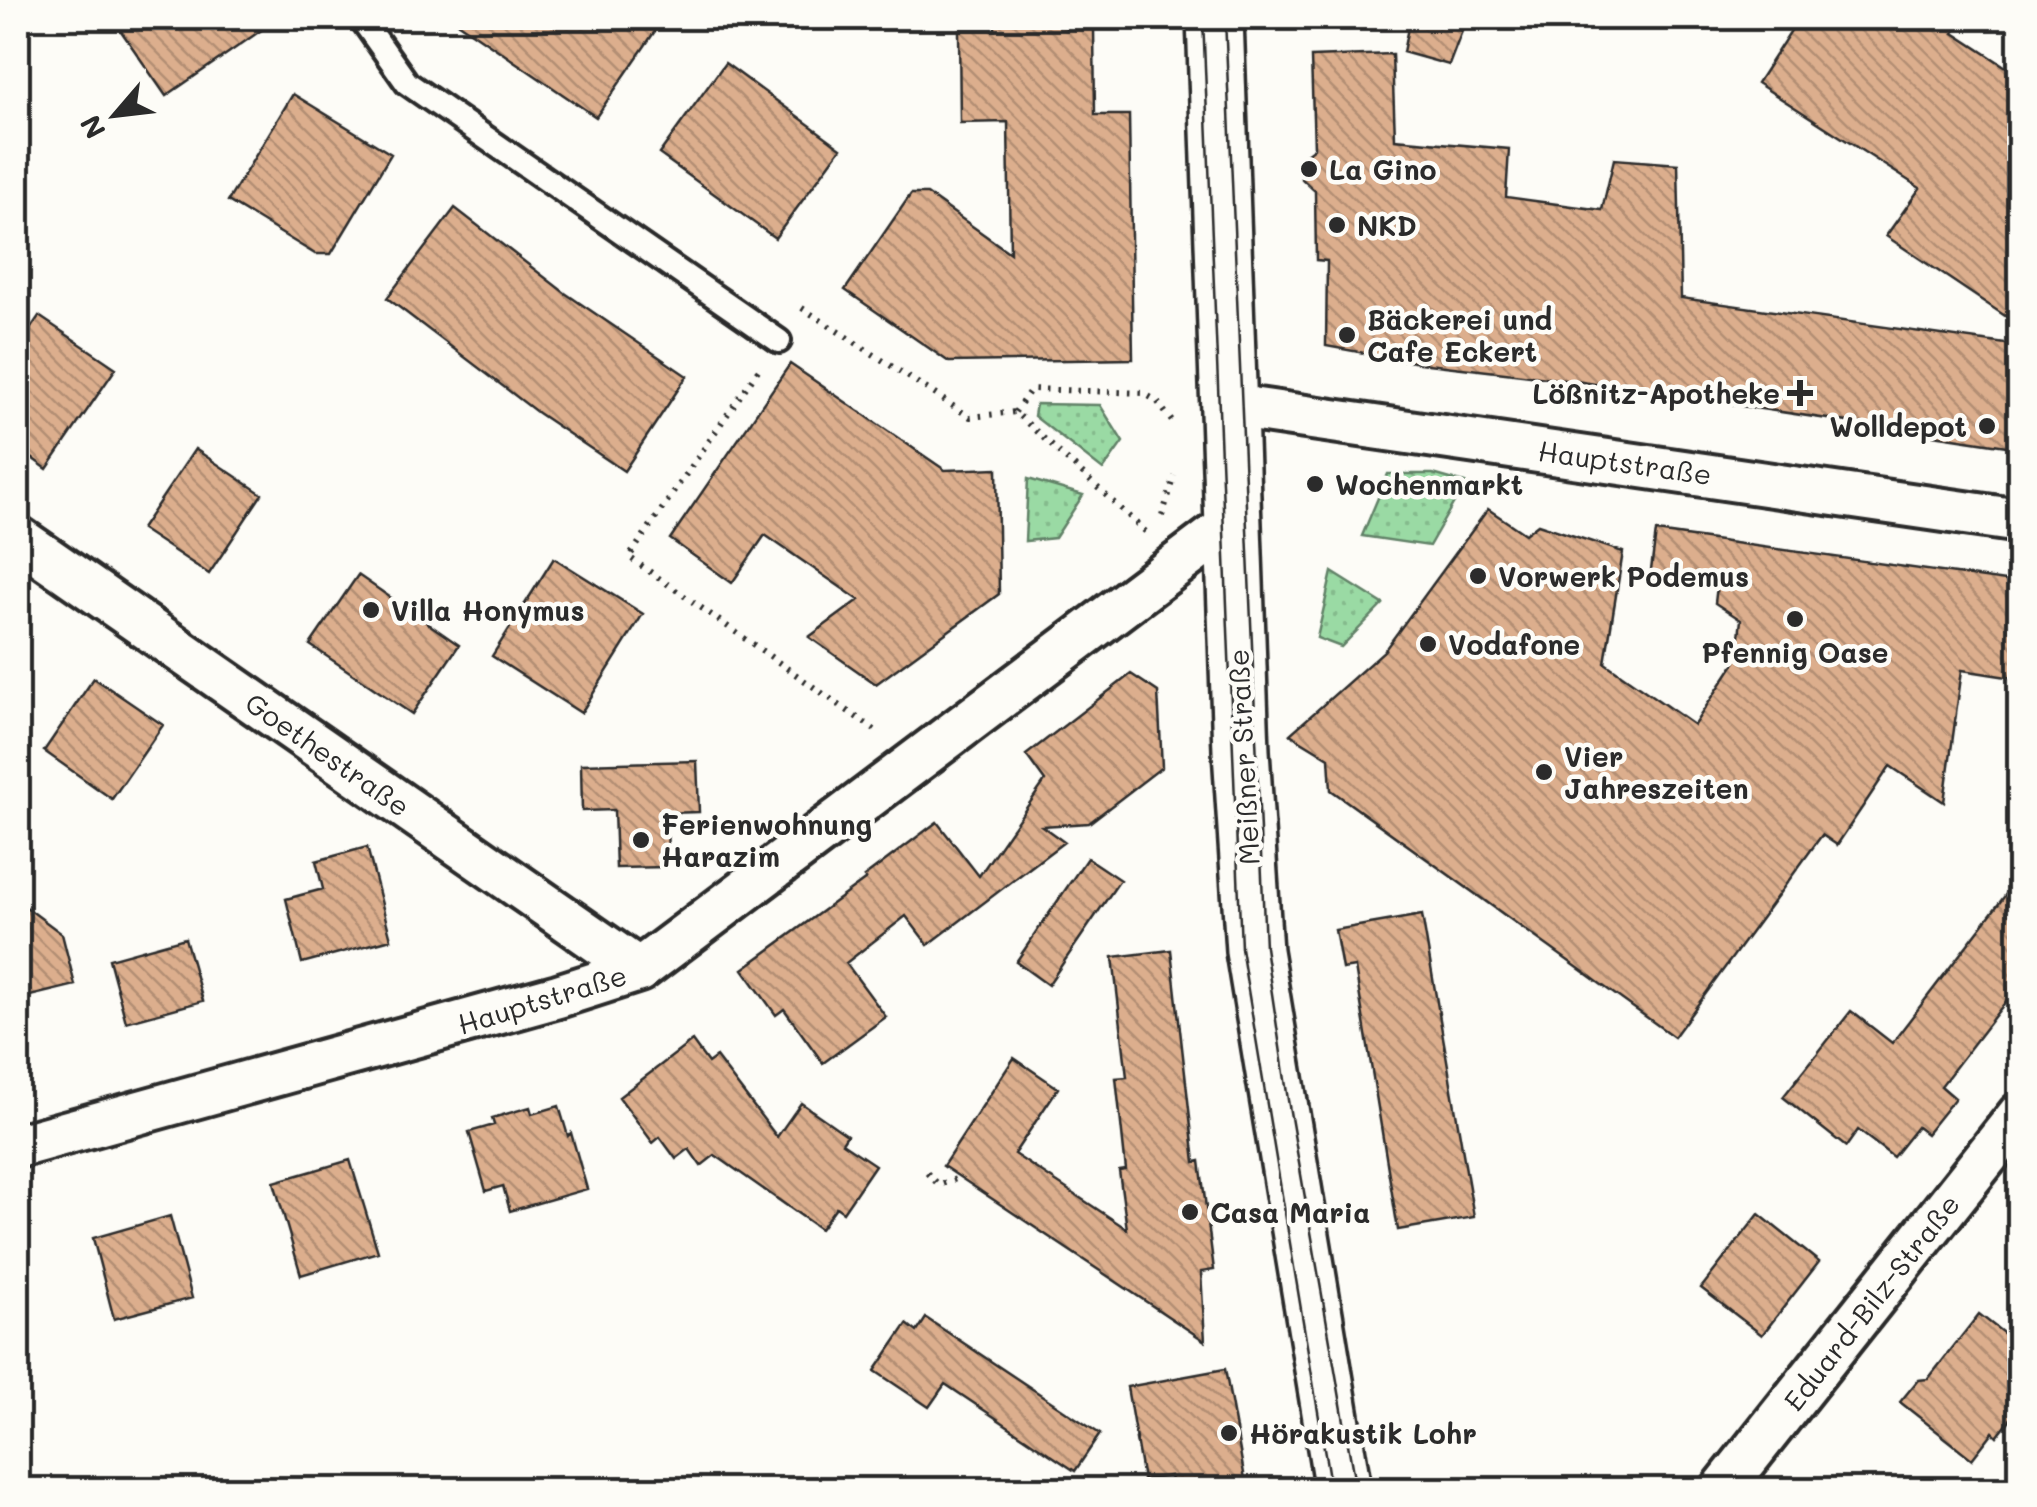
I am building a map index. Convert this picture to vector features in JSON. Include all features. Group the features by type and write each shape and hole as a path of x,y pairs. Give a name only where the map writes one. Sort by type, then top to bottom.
{"main road":[{"name":"Meißner Straße","path":"1215,18 1241,751 1254,951 1343,1490"}],"street":[{"name":"Hauptstraße","path":"1230,420 2020,521"},
{"name":"Hauptstraße","path":"18,1146 639,970 1232,523"},
{"name":"Goethestraße","path":"18,538 639,970"},
{"name":"Eduard-Bilz-Straße","path":"1722,1490 2020,1114"}],"lane":[{"path":"361,18 407,83 779,341"}],"path":[{"path":"918,760 629,556 801,307 970,417 1015,412 1032,389 1143,393 1157,401 1186,442 1230,420"},
{"path":"1015,412 1155,540"},
{"path":"1160,524 1175,474"},
{"path":"926,1173 939,1185 959,1178"}],"green space":[{"path":"1036,404 1100,405 1123,442 1103,470 1034,416"},
{"path":"1388,474 1433,474 1465,483 1429,546 1362,536"},
{"path":"1028,479 1083,495 1055,538 1025,541"},
{"path":"1332,572 1383,604 1341,647 1317,638"}],"building":[{"path":"112,18 279,18 166,96"},
{"path":"451,18 664,18 596,117"},
{"path":"995,18 1066,18 1066,29 1094,28 1095,115 1129,115 1133,359 949,362 845,290 911,194 927,194 1010,253 1008,122 960,123 959,30 995,30"},
{"path":"1410,18 1467,18 1449,65 1403,52"},
{"path":"1799,18 1963,18 1954,33 2020,76 2020,326 1886,236 1920,188 1757,83"},
{"path":"1392,54 1395,139 1509,149 1506,197 1602,210 1614,159 1678,164 1681,298 2020,346 2020,448 1582,382 1419,363 1326,346 1327,261 1316,260 1315,191 1302,179 1302,157 1314,148 1311,57"},
{"path":"725,63 841,148 775,238 659,154"},
{"path":"293,94 391,154 331,254 315,254 228,201"},
{"path":"455,208 565,293 687,376 624,471 538,413 387,298"},
{"path":"39,316 116,368 47,469 18,448 18,347"},
{"path":"790,364 945,470 997,468 999,594 876,684 809,637 859,600 765,535 732,583 670,539"},
{"path":"195,449 262,494 209,574 141,529"},
{"name":"Vier Jahreszeiten","path":"1488,509 1525,534 1538,524 1623,552 1605,663 1694,725 1736,661 1741,620 1715,603 1717,586 1650,578 1656,532 2020,583 2020,679 1962,670 1944,802 1890,766 1837,845 1822,835 1674,1037 1331,790 1329,758 1290,734 1384,651"},
{"path":"554,558 643,614 581,713 492,656"},
{"name":"Villa Honymus","path":"358,575 459,645 412,714 310,645"},
{"path":"1131,674 1158,692 1162,767 1089,823 1042,826 1064,842 928,945 906,916 846,963 886,1017 823,1063 784,1009 776,1015 743,969 937,822 979,876 1045,781 1026,755"},
{"path":"94,678 163,725 112,799 44,751"},
{"name":"Ferienwohnung Harazim","path":"697,761 699,812 667,813 668,867 616,868 614,810 582,811 581,764"},
{"path":"367,847 391,939 302,963 286,899 323,889 316,861"},
{"path":"1087,858 1120,880 1048,985 1016,962"},
{"path":"2020,876 2020,983 1941,1086 1955,1098 1926,1134 1917,1127 1893,1157 1858,1130 1846,1147 1783,1097 1851,1011 1892,1043"},
{"path":"18,901 62,934 75,985 18,999"},
{"path":"1422,915 1474,1217 1398,1230 1355,967 1342,969 1335,930"},
{"path":"185,938 203,1001 126,1022 109,959"},
{"path":"1171,950 1195,1162 1200,1161 1214,1270 1201,1272 1205,1341 943,1166 1014,1058 1058,1088 1014,1154 1127,1229 1119,1171 1126,1170 1116,1078 1127,1077 1113,957"},
{"path":"692,1041 708,1063 716,1057 777,1137 801,1103 847,1135 842,1143 875,1165 843,1212 836,1207 820,1229 715,1155 701,1166 689,1149 676,1159 660,1137 653,1143 619,1097"},
{"path":"559,1106 587,1189 510,1211 503,1186 486,1191 469,1132 494,1125 492,1118 530,1107 532,1114"},
{"path":"350,1160 378,1252 301,1275 274,1182"},
{"path":"1759,1214 1819,1262 1762,1335 1701,1288"},
{"path":"170,1216 192,1298 114,1319 93,1238"},
{"path":"1979,1314 2020,1346 2020,1407 1972,1459 1900,1402 1918,1380 1928,1379"},
{"path":"926,1318 1100,1434 1075,1471 945,1384 929,1407 875,1371 907,1324 917,1332"},
{"path":"1225,1369 1245,1479 1184,1490 1173,1490 1170,1476 1143,1480 1127,1387"}],"tram line":[{"path":"1203,18 1241,948 1331,1490"},
{"path":"1225,18 1265,947 1356,1490"}],"place":[{"name":"La Gino","path":"1309,169"},
{"name":"NKD","path":"1337,225"},
{"name":"Bäckerei und Cafe Eckert","path":"1347,335"},
{"name":"Lößnitz-Apotheke","path":"1800,393"},
{"name":"Wolldepot","path":"1987,426"},
{"name":"Wochenmarkt","path":"1315,484"},
{"name":"Vorwerk Podemus","path":"1478,576"},
{"name":"Villa Honymus","path":"371,610"},
{"name":"Pfennig Oase","path":"1795,619"},
{"name":"Vodafone","path":"1428,644"},
{"name":"Vier Jahreszeiten","path":"1544,772"},
{"name":"Ferienwohnung Harazim","path":"641,840"},
{"name":"Casa Maria","path":"1190,1212"},
{"name":"Hörakustik Lohr","path":"1229,1433"}]}
